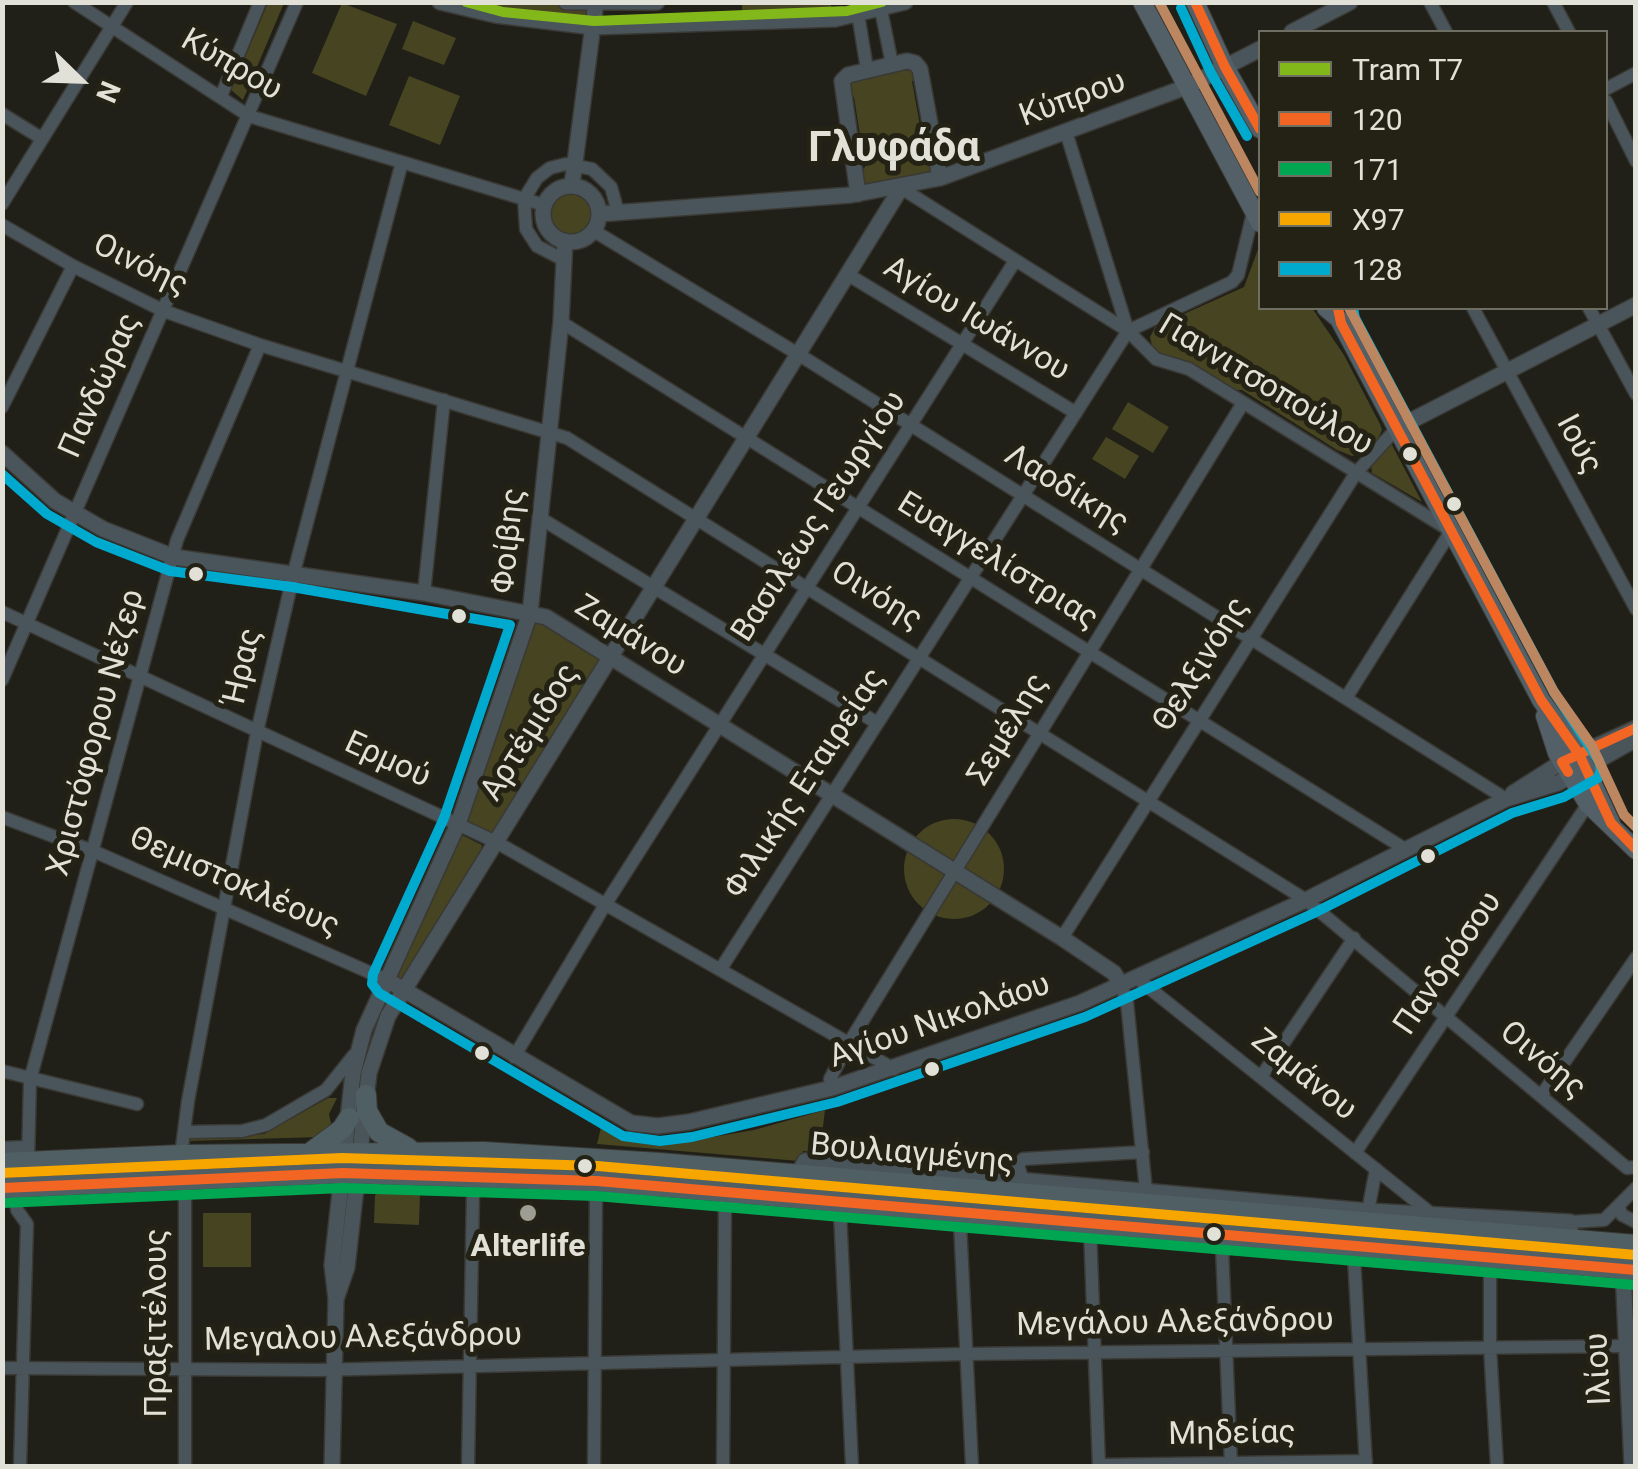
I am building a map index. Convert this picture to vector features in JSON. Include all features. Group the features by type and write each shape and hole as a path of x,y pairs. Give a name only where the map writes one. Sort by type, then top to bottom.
{"main road":[{"path":"1142,2 1257,218"},
{"path":"1195,2 1258,125"},
{"path":"1335,312 1574,765 1610,824"},
{"path":"1574,765 1588,804 1636,850"},
{"path":"310,1153 342,1129 354,1107 367,1111 379,1132 414,1151"},
{"name":"Βουλιαγμένης","path":"9,1188 186,1180 352,1163 414,1151 660,1163 1570,1230 1636,1246"},
{"name":"Βουλιαγμένης","path":"2,1163 28,1155 310,1153 352,1163 484,1176 660,1186 1090,1228 1629,1269"},
{"path":"484,1176 510,1188"}],"street":[{"name":"Κύπρου","path":"74,2 249,116 544,205"},
{"path":"2,204 127,2"},
{"path":"220,96 260,2"},
{"name":"Πανδώρας","path":"2,680 297,2"},
{"path":"440,2 495,15 594,27 835,19 860,8 905,2"},
{"path":"566,2 657,2"},
{"path":"1322,26 1350,2"},
{"path":"1430,2 1445,30"},
{"path":"1553,2 1568,30"},
{"path":"572,185 596,4"},
{"path":"878,6 892,64"},
{"path":"860,8 866,69"},
{"name":"Κύπρου","path":"599,214 901,188 940,178 1186,87 1258,50"},
{"path":"858,194 840,85 848,75 866,69 911,61 920,69 940,178"},
{"path":"1608,88 1636,73"},
{"path":"1608,106 1636,161"},
{"path":"2,114 42,138"},
{"path":"1066,132 1128,331 1232,282 1238,275 1257,218"},
{"name":"Ήρας","path":"181,1155 258,732 294,572 402,162"},
{"path":"564,260 544,253 530,238 523,220 524,199 543,172 574,164 592,169 606,180 615,195 618,212"},
{"path":"572,185 594,197 599,214 594,230 581,240 565,242 546,227 544,205 554,190 572,185"},
{"name":"Γιαννιτσοπούλου","path":"901,188 1128,331 1156,359 1189,370 1451,531"},
{"name":"Αρτέμιδος","path":"352,1163 354,1107 380,1032 901,188"},
{"name":"Οινόης","path":"2,224 73,266 164,312 566,438 1306,900 1627,1168 1636,1168"},
{"name":"Λαοδίκης","path":"594,230 1506,799"},
{"name":"Φοίβης","path":"352,1163 358,1050 458,824 530,614 561,322 565,242"},
{"name":"Βασιλέως Γεωργίου","path":"514,1057 605,905 1015,262"},
{"path":"2,408 73,266"},
{"name":"Αγίου Ιωάννου","path":"847,274 1076,412"},
{"path":"1397,428 1636,304"},
{"name":"Ιούς","path":"1474,310 1636,609"},
{"path":"1590,310 1636,394"},
{"name":"Ευαγγελίστριας","path":"561,322 1404,849"},
{"name":"Φιλικής Εταιρείας","path":"720,970 1128,331"},
{"name":"Χριστόφορου Νέζερ","path":"28,1155 30,1080 177,540 260,345"},
{"path":"424,593 444,400"},
{"name":"Σεμέλης","path":"832,1088 830,1079 849,1043 1242,402"},
{"name":"Θελξινόης","path":"1062,938 1356,473 1397,428"},
{"name":"Ζαμάνου","path":"2,453 55,502 145,548 174,557 294,572 546,617 1062,938 1114,974 1122,985"},
{"path":"540,518 877,724"},
{"path":"1346,698 1451,531"},
{"name":"Ερμού","path":"2,612 496,842 894,1070"},
{"name":"Αγίου Νικολάου","path":"1574,765 1636,728"},
{"name":"Αγίου Νικολάου","path":"387,980 631,1123 658,1126 689,1122 894,1070 923,1055 1080,1003 1306,900 1506,799 1522,786 1636,739"},
{"name":"Πανδρόσου","path":"1355,1152 1588,804"},
{"name":"Θεμιστοκλέους","path":"2,817 93,851 387,980"},
{"path":"1260,1077 1354,938"},
{"path":"1540,1096 1636,958"},
{"name":"Ζαμάνου","path":"1138,978 1434,1216"},
{"path":"1122,985 1146,1191"},
{"path":"184,1132 256,1128 294,1111 326,1090 358,1050"},
{"path":"2,1070 138,1104"},
{"path":"326,1090 354,1107"},
{"path":"2,1148 28,1155"},
{"path":"1022,1178 1018,1165 1023,1159 1143,1152"},
{"path":"796,1176 806,1161 1022,1178 1103,1194 1146,1191 1570,1230 1604,1220 1636,1188"},
{"path":"332,1466 336,1299 332,1265 352,1163"},
{"path":"1368,1211 1376,1170"},
{"name":"Πραξιτέλους","path":"185,1466 186,1180"},
{"path":"468,1466 473,1193 480,1186 648,1196 660,1186"},
{"path":"9,1188 27,1224 20,1466"},
{"path":"594,1466 596,1192"},
{"path":"723,1466 725,1201 840,1212 861,1208 960,1223 1009,1221"},
{"path":"1619,1208 1622,1215 1636,1222"},
{"path":"840,1212 852,1466"},
{"path":"960,1223 972,1466"},
{"path":"1099,1466 1090,1228 1222,1246 1490,1270 1497,1466"},
{"path":"1222,1246 1231,1464"},
{"path":"1354,1258 1366,1464"},
{"name":"Ιλίου","path":"1629,1269 1626,1346 1632,1466"},
{"name":"Μεγάλου Αλεξάνδρου","path":"724,1361 1626,1346"},
{"name":"Μεγαλου Αλεξάνδρου","path":"2,1368 333,1370 724,1361"},
{"name":"Μηδείας","path":"1099,1466 1366,1464"}],"shaded area":[{"path":"533,2 590,8 588,22 454,3"},
{"path":"268,3 284,3 243,100 231,90"},
{"path":"342,3 397,24 366,96 312,73"},
{"path":"742,3 831,3 832,14 742,17"},
{"path":"413,21 456,38 444,65 402,49"},
{"path":"904,69 912,71 918,79 912,81 926,159 934,161 932,174 865,185 860,173 865,167 854,97 846,94 849,82"},
{"path":"409,76 460,96 440,145 389,125"},
{"path":"571,191 587,198 594,214 587,230 571,237 555,230 548,214 555,198"},
{"path":"1258,249 1258,310 1313,310 1344,355 1382,430 1378,439 1361,453 1352,456 1337,450 1242,390 1233,390 1153,350 1150,337 1155,327 1244,287"},
{"path":"1128,402 1169,427 1153,453 1112,429"},
{"path":"1106,437 1139,456 1125,479 1092,459"},
{"path":"1391,443 1422,502 1372,473 1371,466"},
{"path":"536,620 603,662 496,835 466,821"},
{"path":"954,819 982,827 996,841 1004,869 996,897 982,911 954,919 926,911 912,897 904,869 912,841 926,827"},
{"path":"462,835 482,845 480,855 403,978 399,978 397,976"},
{"path":"328,1098 337,1098 329,1114 332,1128 319,1137 188,1141 192,1137 264,1134"},
{"path":"825,1110 820,1153 803,1151 799,1161 597,1144 602,1123 628,1141 660,1146 754,1130"},
{"path":"554,1166 645,1169 1364,1231 1635,1255 1635,1260"},
{"path":"117,1170 3,1179 2,1174"},
{"path":"384,1190 420,1193 419,1225 374,1223 375,1195"},
{"path":"203,1213 251,1213 251,1267 203,1267"}],"tram line":[{"name":"Τ7","path":"466,2 503,12 594,21 847,11 882,2"}],"transit line":[{"path":"1159,2 1258,188"},
{"name":"120","path":"1195,2 1258,125"},
{"name":"128","path":"1181,8 1211,73 1247,136"},
{"name":"120","path":"1338,310 1341,323 1541,700 1579,754 1611,823 1636,849"},
{"path":"1350,310 1554,692 1592,746 1624,815 1636,827"},
{"name":"128","path":"2,474 47,514 96,542 170,571 292,587 510,625 444,818 373,974 372,984 379,993 623,1136 660,1141 837,1102 1085,1017 1312,914 1512,813 1564,797 1598,778 1599,761 1554,692 1353,310"},
{"name":"120","path":"1568,772 1562,762 1636,728"},
{"name":"X97","path":"2,1173 342,1158 597,1166 1636,1255"},
{"name":"120","path":"2,1188 343,1173 597,1181 1636,1270"},
{"name":"171","path":"3,1203 343,1188 596,1196 1635,1285"}],"place":[{"name":"Alterlife","path":"528,1213"}],"district":[{"name":"Γλυφάδα","path":"894,150"}]}
